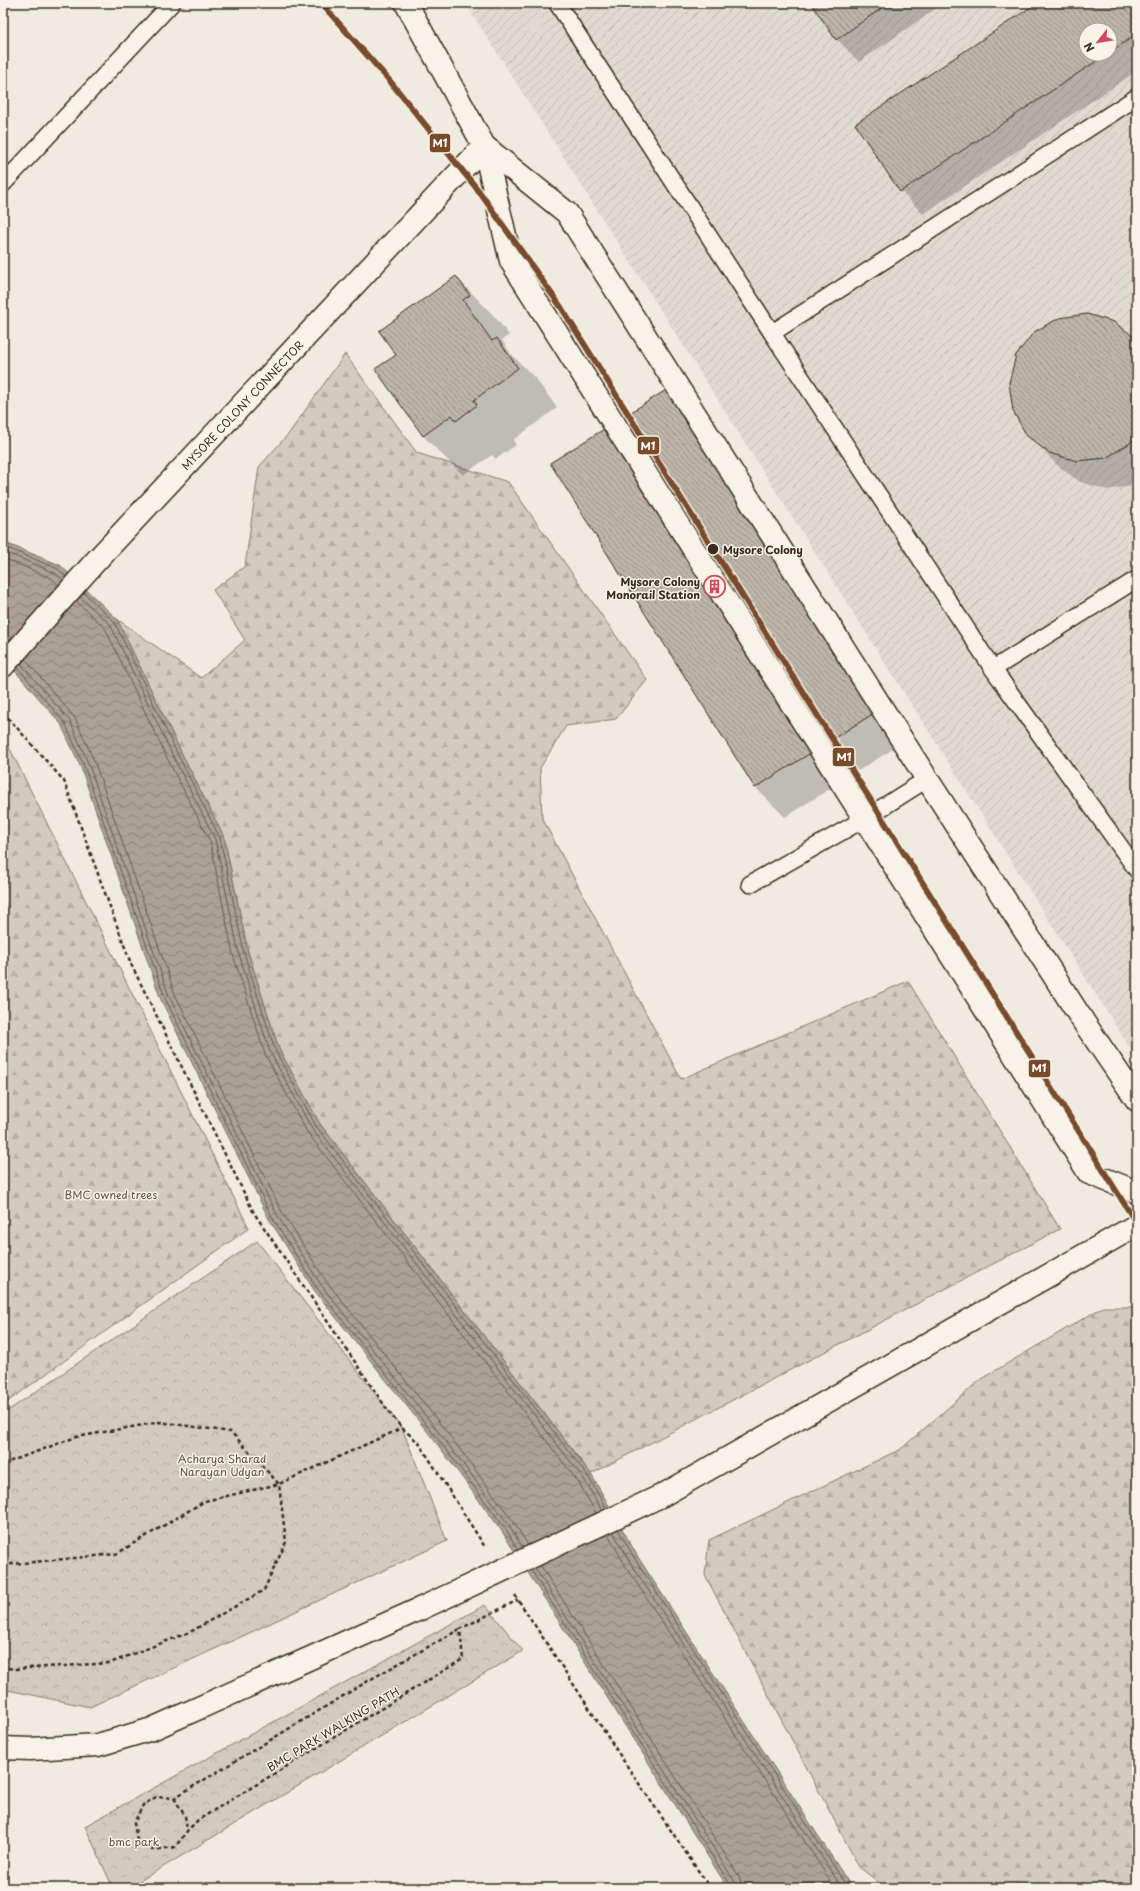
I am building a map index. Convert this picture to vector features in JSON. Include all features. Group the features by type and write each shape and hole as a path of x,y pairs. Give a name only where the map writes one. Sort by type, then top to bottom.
{"main road":[{"path":"406,3 484,146 511,261 1089,1173 1137,1192"},
{"path":"484,146 567,213 927,779 1085,1024 1137,1100"},
{"name":"MYSORE COLONY CONNECTOR","path":"3,666 94,563 484,146"},
{"path":"3,1748 30,1749 98,1745 152,1728 422,1608 663,1495 1137,1225"}],"lane":[{"path":"3,184 172,3"},
{"path":"561,5 772,333 993,669 1137,870"},
{"path":"772,333 1137,97"},
{"path":"993,669 1137,579"},
{"path":"750,884 864,819 927,779"}],"path":[{"path":"3,712 64,781 131,964 254,1213 391,1415 402,1428 419,1443 489,1554"},
{"path":"3,1464 76,1437 160,1422 231,1432 279,1484 286,1542 264,1590 190,1632 110,1663 14,1669 3,1667"},
{"path":"3,1565 116,1554 205,1501 279,1484 402,1428"},
{"path":"514,1593 625,1763 710,1888"},
{"name":"BMC PARK WALKING PATH","path":"460,1629 463,1659 198,1820 188,1830 176,1847 152,1850 137,1840 134,1823 143,1805 156,1797 174,1798 373,1678 460,1629 518,1600"},
{"path":"174,1798 185,1816 188,1830"}],"shaded area":[{"path":"465,3 1137,3 1137,1059 501,59"}],"green space":[{"path":"345,354 417,453 508,482 647,680 616,719 566,726 540,768 542,818 681,1079 908,981 1060,1229 591,1474 320,1124 279,1049 248,952 224,837 117,619 201,678 245,640 213,590 245,566 259,467 290,432"},
{"name":"BMC owned trees","path":"8,745 249,1228 3,1405 3,751"},
{"name":"Acharya Sharad Narayan Udyan","path":"257,1241 402,1428 447,1541 90,1707 3,1689 3,1414"},
{"path":"1103,1307 1137,1307 1137,1888 886,1888 859,1867 705,1575 709,1540 901,1449 981,1379"},
{"name":"bmc park","path":"485,1605 523,1651 128,1888 113,1888 85,1826"}],"water":[{"path":"3,542 60,565 117,619 224,837 248,952 279,1049 320,1124 591,1474 638,1557 852,1888 728,1888 501,1530 438,1445 314,1290 269,1219 161,1000 81,768 61,724 3,657"}],"building":[{"path":"811,3 889,3 836,40"},
{"path":"1037,3 1137,3 1137,34 1118,47 1118,22 1078,22 1078,62 1095,62 900,192 855,124"},
{"path":"456,276 470,295 463,300 492,341 497,338 518,368 474,400 477,405 456,421 452,415 423,436 375,369 396,355 379,331"},
{"path":"1087,314 1114,322 1137,339 1137,435 1130,443 1106,458 1077,461 1049,453 1027,436 1013,411 1009,383 1016,355 1034,332 1059,318"},
{"name":"Mysore Colony Monorail Station","path":"674,385 879,710 755,788 550,463"}],"transit line":[{"name":"M1","path":"321,3 389,80 478,190 561,307 1137,1224"}],"place":[{"name":"Mysore Colony","path":"713,549"},
{"name":"Mysore Colony Monorail Station","path":"715,587"}]}
